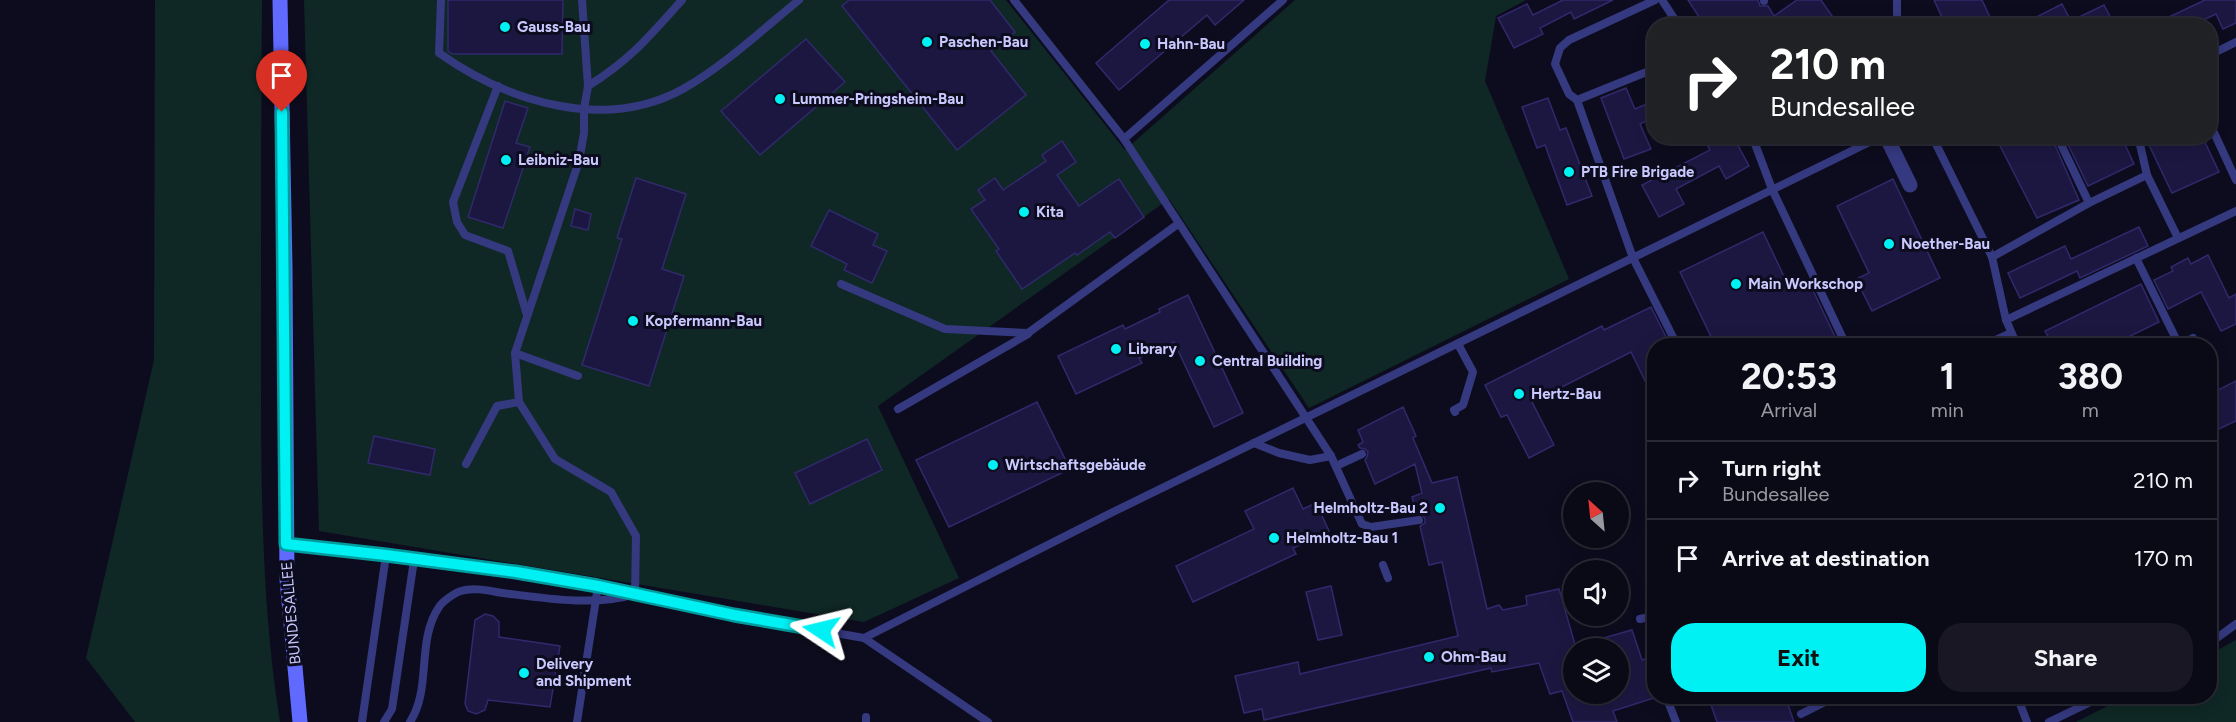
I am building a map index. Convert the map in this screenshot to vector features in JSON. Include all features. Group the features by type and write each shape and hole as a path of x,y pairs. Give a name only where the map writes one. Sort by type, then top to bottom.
{"main road":[{"name":"BUNDESALLEE","path":"280,0 285,268 286,544 300,722"}],"street":[{"path":"1882,144 1910,185"}],"lane":[{"path":"441,0 439,53 513,94 558,107 584,109 639,107 683,89 729,58 799,0"},
{"path":"582,0 588,86 584,109 584,133 579,161 515,353 519,402 555,459 611,492 636,536 638,553 635,594"},
{"path":"588,86 613,70 639,48 682,0"},
{"path":"1014,0 1124,139 1331,456 1362,524 1371,527 1419,520"},
{"path":"1124,139 1283,0"},
{"path":"1654,0 1569,40 1560,48 1555,64 1569,94 1577,100 1633,258 1673,338"},
{"path":"1662,0 1674,18"},
{"path":"1897,0 1897,18"},
{"path":"2217,52 2236,42"},
{"path":"1577,100 1647,72"},
{"path":"498,86 453,202 457,222 465,235 508,251 527,316"},
{"path":"2217,139 2236,180"},
{"path":"1755,144 1772,189 1843,338"},
{"path":"864,638 1254,443 1866,144"},
{"path":"1936,144 1992,257 2006,321 2014,338"},
{"path":"2061,144 2089,203"},
{"path":"2140,144 2147,176 2178,238"},
{"path":"1992,257 2089,203 2147,176"},
{"path":"2006,321 2236,211"},
{"path":"898,409 1028,333 1178,224"},
{"path":"2136,258 2176,338"},
{"path":"841,284 945,329 1028,333"},
{"path":"2001,338 2012,333"},
{"path":"1455,412 1454,410 1463,405 1473,372 1458,344"},
{"path":"515,353 578,376"},
{"path":"466,464 497,406 519,402"},
{"path":"1254,443 1279,453 1310,460 1331,456"},
{"path":"1336,466 1362,454"},
{"path":"286,544 516,572 864,638 988,722"},
{"path":"362,722 386,555"},
{"path":"384,722 392,710 414,560"},
{"path":"1383,565 1388,578"},
{"path":"577,722 598,586"},
{"path":"410,722 416,712 432,621 440,605 461,591 596,600 622,598 635,594"},
{"path":"1640,619 1647,618"},
{"path":"2217,638 2236,624"},
{"path":"1669,704 1676,722"},
{"path":"1801,714 1821,704"},
{"path":"2020,704 2027,722"},
{"path":"2049,722 2086,704"}],"green space":[{"path":"155,0 262,0 263,532 273,675 280,722 135,722 86,658 154,360"},
{"path":"304,0 1006,0 1125,150 1295,0 1526,0 1496,16 1485,81 1569,279 1309,408 1169,199 878,406 959,578 864,622 319,531"},
{"path":"2236,640 2236,722 2076,722 2111,704 2217,704 2217,650"}],"building":[{"name":"Gauss-Bau","path":"448,0 563,0 562,54 452,54 448,51"},
{"name":"Paschen-Bau","path":"849,0 990,0 1015,32 991,51 1026,95 957,150 842,6"},
{"name":"Hahn-Bau","path":"1169,0 1244,0 1215,25 1207,15 1119,90 1096,63"},
{"path":"1563,0 1613,0 1574,19 1571,12 1540,28 1543,34 1514,48 1498,18 1527,4 1533,15"},
{"path":"1688,0 1758,0 1760,6 1768,6 1774,16 1797,0 1821,0 1833,18 1700,18"},
{"path":"1934,0 1982,0 1990,18 1942,18"},
{"path":"2205,0 2236,0 2236,23 2223,29 2216,14 2207,18 2167,18"},
{"path":"2062,4 2069,18 2035,18"},
{"path":"2104,5 2111,18 2077,18"},
{"name":"Lummer-Pringsheim-Bau","path":"806,39 845,82 760,155 721,111"},
{"path":"1626,88 1635,109 1647,104 1647,120 1640,124 1651,149 1624,159 1601,98"},
{"name":"PTB Fire Brigade","path":"1548,98 1560,130 1566,128 1592,196 1567,205 1545,145 1537,148 1522,107"},
{"name":"Leibniz-Bau","path":"505,101 528,108 516,143 530,147 503,228 468,217"},
{"name":"Kita","path":"1062,141 1076,162 1057,175 1079,206 1119,179 1144,217 1115,238 1110,232 1022,289 996,251 999,249 971,209 985,200 978,190 995,178 1003,190 1046,161 1042,155"},
{"path":"1707,144 1737,144 1749,166 1726,179 1719,166 1676,189 1684,204 1659,217 1642,185 1710,150"},
{"path":"1999,144 2054,144 2079,200 2037,218"},
{"path":"2068,144 2125,144 2134,164 2088,186"},
{"path":"2206,144 2219,172 2172,193 2149,145"},
{"name":"Kopfermann-Bau","path":"636,178 686,194 662,269 684,276 649,386 582,365 622,239 617,238"},
{"name":"Noether-Bau","path":"1893,179 1940,278 1872,311 1856,279 1869,273 1837,206"},
{"path":"575,209 591,214 588,230 571,226"},
{"path":"829,210 878,234 873,245 887,251 872,283 844,270 847,264 811,246"},
{"path":"2139,227 2148,246 2080,278 2077,271 2020,298 2008,273 2065,246 2071,259"},
{"name":"Main Workschop","path":"1763,232 1790,289 1808,280 1836,338 1712,338 1680,272"},
{"path":"2208,255 2229,298 2236,294 2236,324 2221,331 2201,292 2168,309 2154,280 2173,271 2171,267 2188,258 2191,264"},
{"path":"2141,284 2159,322 2126,338 2048,338 2045,331"},
{"path":"1188,295 1243,413 1214,427 1174,342 1139,358 1142,363 1076,394 1058,356 1123,325 1125,329"},
{"name":"Hertz-Bau","path":"1651,307 1666,338 1647,338 1647,385 1631,352 1532,402 1554,445 1529,458 1507,415 1501,417 1485,385 1602,326 1604,330"},
{"path":"2236,381 2236,421 2217,430 2217,390"},
{"name":"Wirtschaftsgebäude","path":"1037,402 1070,469 949,527 916,460"},
{"path":"1403,407 1416,436 1413,438 1432,483 1457,477 1487,609 1499,605 1503,610 1527,605 1526,596 1559,589 1563,603 1563,626 1570,626 1573,638 1563,638 1563,694 1562,691 1550,694 1539,663 1492,672 1491,668 1264,720 1262,709 1244,713 1235,676 1298,662 1300,674 1458,636 1442,562 1429,565 1420,526 1425,523 1425,519 1422,514 1417,514 1412,497 1422,493 1415,464 1375,484 1365,460 1368,452 1358,445 1363,442 1358,430"},
{"path":"374,436 435,449 430,475 368,463"},
{"path":"867,439 882,470 810,504 795,473"},
{"name":"Helmholtz-Bau 1","path":"1293,488 1303,509 1316,503 1329,531 1293,548 1296,554 1193,602 1176,566 1254,529 1245,511"},
{"path":"1331,586 1342,635 1318,640 1306,592"},
{"name":"Delivery and Shipment","path":"485,614 493,616 499,622 499,637 560,646 550,707 488,700 485,710 476,714 468,711 465,704 475,620"},
{"path":"1632,630 1642,660 1647,658 1647,700 1613,711 1617,722 1573,722 1567,704 1629,704 1629,638 1603,638"},
{"path":"1788,704 1794,722 1717,722 1711,705"}],"place":[{"name":"Gauss-Bau","path":"505,27"},
{"name":"Paschen-Bau","path":"927,42"},
{"name":"Hahn-Bau","path":"1145,44"},
{"name":"Lummer-Pringsheim-Bau","path":"780,99"},
{"name":"Leibniz-Bau","path":"506,160"},
{"name":"PTB Fire Brigade","path":"1569,172"},
{"name":"Kita","path":"1024,212"},
{"name":"Noether-Bau","path":"1889,244"},
{"name":"Main Workschop","path":"1736,284"},
{"name":"Kopfermann-Bau","path":"633,321"},
{"name":"Library","path":"1116,349"},
{"name":"Central Building","path":"1200,361"},
{"name":"Hertz-Bau","path":"1519,394"},
{"name":"Wirtschaftsgebäude","path":"993,465"},
{"name":"Helmholtz-Bau 2","path":"1440,508"},
{"name":"Helmholtz-Bau 1","path":"1274,538"},
{"name":"Ohm-Bau","path":"1429,657"},
{"name":"Delivery and Shipment","path":"524,673"}],"route":[{"path":"282,112 286,544 516,572 821,630"}]}
